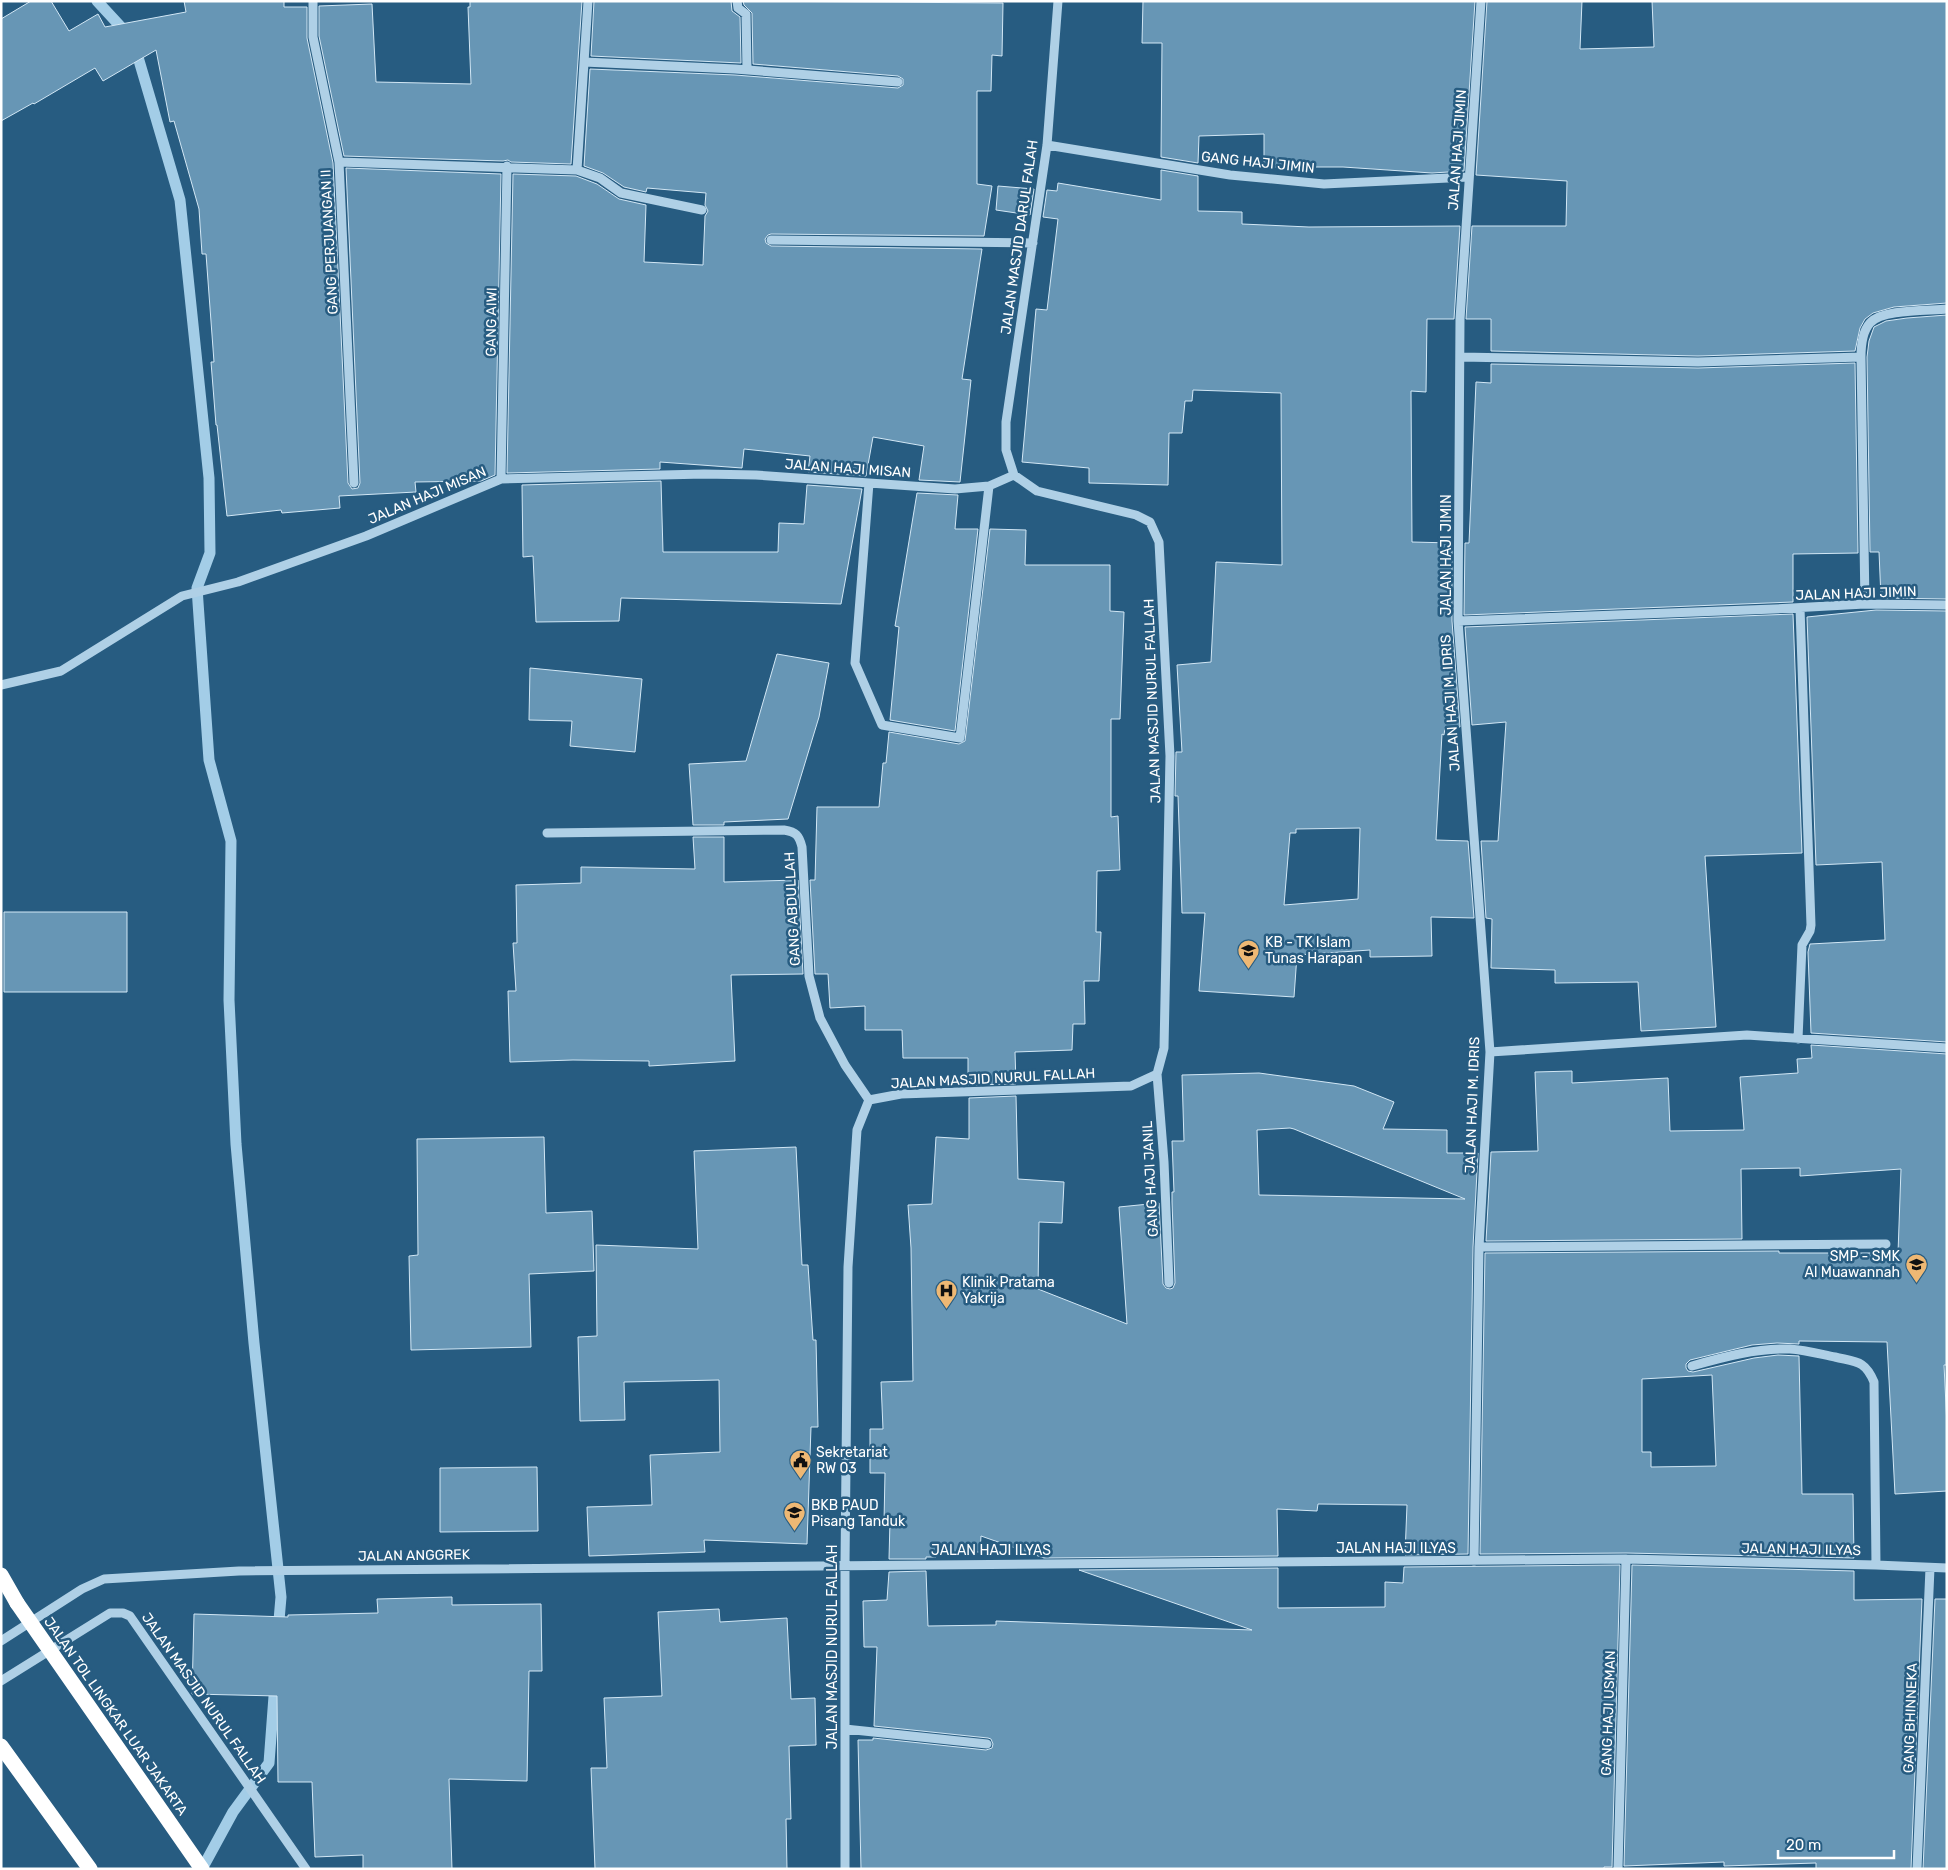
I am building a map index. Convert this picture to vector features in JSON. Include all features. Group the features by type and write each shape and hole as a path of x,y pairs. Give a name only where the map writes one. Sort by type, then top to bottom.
{"highway":[{"path":"1,1575 17,1603"},
{"name":"JALAN TOL LINGKAR LUAR JAKARTA","path":"1,1582 202,1869"},
{"path":"1,1746 90,1869"}],"street":[{"name":"GANG PERJUANGAN II","path":"313,1 313,38 339,162 354,483"},
{"path":"577,170 588,1"},
{"path":"737,1 738,8 746,14 747,70"},
{"name":"JALAN MASJID DARUL FALAH","path":"1014,475 1006,450 1006,422 1047,145 1058,1"},
{"name":"JALAN HAJI JIMIN","path":"1481,1 1460,319 1458,621 1865,604 1947,604"},
{"path":"584,62 747,70 898,82"},
{"name":"GANG HAJI JIMIN","path":"1047,145 1230,175 1324,184 1468,177"},
{"path":"339,162 507,166 577,170 600,178 621,193 702,210"},
{"name":"GANG AIWI","path":"501,479 507,166"},
{"path":"771,240 1033,244"},
{"path":"1865,604 1861,357 1864,334 1869,324 1877,317 1890,314 1947,309"},
{"path":"1460,357 1698,362 1861,357"},
{"name":"JALAN HAJI MISAN","path":"1,685 61,671 182,596 238,582 366,536 501,479 704,474 756,475 955,489 989,486 1014,475"},
{"name":"JALAN MASJID NURUL FALLAH","path":"845,1869 845,1564 848,1268 857,1130 869,1100 901,1094 1131,1086 1156,1074 1164,1048 1170,756 1159,542 1150,522 1136,515 1037,492 1014,475"},
{"path":"869,484 855,663 882,725 960,738 989,486"},
{"path":"1798,1038 1802,945 1810,931 1800,608"},
{"name":"JALAN HAJI M. IDRIS","path":"1458,621 1490,1052 1479,1247 1474,1561"},
{"name":"GANG ABDULLAH","path":"547,833 784,830 794,832 800,838 802,847 809,976 820,1018 845,1065 869,1100"},
{"path":"1490,1052 1747,1035 1947,1048"},
{"name":"GANG HAJI JANIL","path":"1156,1074 1164,1162 1169,1283"},
{"path":"1479,1247 1886,1244"},
{"path":"1692,1366 1731,1356 1789,1349 1817,1353 1859,1363 1869,1369 1874,1382 1876,1565"},
{"name":"JALAN HAJI ILYAS","path":"845,1564 1626,1559 1947,1568"},
{"name":"GANG HAJI USMAN","path":"1618,1869 1626,1559"},
{"name":"JALAN ANGGREK","path":"1,1641 82,1589 104,1579 239,1571 845,1564"},
{"name":"GANG BHINNEKA","path":"1917,1869 1930,1568"},
{"name":"JALAN MASJID NURUL FALLAH","path":"1,1681 110,1613 122,1613 130,1616 306,1869"},
{"path":"845,1729 987,1744"}],"building":[{"path":"31,1 51,1 69,31 98,14 105,27 186,12 184,1 284,1 284,7 307,7 307,38 333,163 348,483 352,489 358,488 360,483 346,168 501,174 495,475 481,481 415,482 416,492 339,496 340,508 282,513 281,510 227,516 216,425 211,362 214,362 206,254 202,254 199,209 174,121 170,122 156,50 103,81 95,68 1,121 1,19"},
{"path":"470,1 582,1 571,164 511,162 508,160 344,156 319,36 319,6 372,4 376,82 471,84 468,7 470,7"},
{"path":"594,1 731,1 732,11 740,17 741,63 591,56"},
{"path":"743,1 1003,3 1002,56 992,55 991,91 977,91 977,184 992,186 984,236 771,234 765,239 766,243 771,246 982,249 962,379 971,380 960,482 919,480 924,446 873,437 866,476 808,472 810,456 744,449 742,468 660,462 660,469 507,473 513,174 576,176 597,184 619,199 646,205 644,262 703,265 705,216 708,211 705,205 706,193 647,188 646,192 624,187 603,173 584,166 590,69 735,75 898,88 903,85 903,79 898,76 753,64 752,13 744,5"},
{"path":"1143,1 1475,1 1464,171 1432,173 1343,167 1264,167 1264,134 1199,136 1198,163 1161,157 1162,43 1142,43"},
{"path":"1487,1 1582,1 1580,49 1654,47 1652,1 1947,1 1947,303 1894,307 1873,313 1865,319 1860,328 1855,351 1698,356 1491,351 1491,319 1466,319 1472,226 1566,226 1567,181 1476,175"},
{"path":"1161,170 1198,176 1198,211 1242,212 1242,224 1309,227 1460,226 1454,319 1427,319 1426,392 1411,391 1412,542 1452,543 1452,621 1460,727 1445,728 1444,735 1442,734 1436,840 1468,841 1474,918 1431,917 1432,956 1370,957 1370,950 1297,955 1294,997 1199,991 1205,913 1182,913 1178,796 1175,796 1176,752 1182,752 1177,665 1211,662 1216,562 1282,565 1281,393 1193,390 1192,401 1185,401 1182,433 1169,433 1168,485 1089,483 1089,468 1022,462 1036,309 1047,310 1058,219 1043,217 1047,190 1057,191 1058,183 1161,200","holes":["1360,828 1358,899 1284,905 1290,833 1296,833 1296,829"]},
{"path":"998,186 1034,189 1030,215 996,210"},
{"path":"1947,315 1947,599 1881,598 1879,552 1870,552 1867,357 1869,341 1874,327 1886,321"},
{"path":"1855,363 1858,553 1793,554 1793,602 1464,615 1465,543 1469,543 1476,382 1491,383 1491,364 1698,368"},
{"path":"661,481 663,552 778,552 779,523 804,524 807,485 862,489 841,604 621,598 619,621 536,622 533,556 523,557 522,485"},
{"path":"917,493 958,495 955,529 978,529 955,731 890,720 899,627 895,626"},
{"path":"990,529 1026,530 1025,565 1110,565 1110,611 1124,612 1120,719 1111,719 1111,817 1118,816 1120,870 1097,871 1096,932 1101,932 1099,981 1084,981 1085,1024 1073,1024 1072,1050 1015,1052 1016,1084 968,1085 968,1058 903,1058 902,1030 865,1030 865,1006 830,1008 828,974 815,974 810,880 815,880 817,807 879,807 883,763 886,763 889,732 959,744 965,741"},
{"path":"1876,610 1947,611 1947,1042 1811,1033 1808,952 1810,944 1885,940 1882,862 1816,865 1807,617"},
{"path":"1793,614 1802,853 1705,856 1716,1027 1641,1031 1638,982 1555,983 1555,970 1491,968 1492,919 1486,918 1481,841 1498,841 1506,722 1472,725 1465,627"},
{"path":"777,654 829,663 819,717 788,819 724,822 724,825 693,825 689,764 746,761"},
{"path":"530,668 642,679 635,752 570,746 572,721 529,720"},
{"path":"693,837 724,837 724,882 798,880 803,974 731,975 735,1061 649,1066 649,1061 573,1060 510,1062 508,991 516,991 513,943 517,943 516,885 581,883 581,867 695,869"},
{"path":"4,912 127,912 127,992 4,992"},
{"path":"1811,1045 1947,1054 1947,1365 1944,1365 1947,1426 1947,1491 1895,1494 1887,1342 1799,1341 1799,1344 1752,1345 1690,1360 1686,1364 1686,1368 1688,1371 1693,1372 1754,1358 1778,1355 1799,1356 1802,1494 1853,1494 1854,1558 1626,1553 1480,1554 1485,1253 1779,1251 1779,1253 1898,1253 1901,1169 1800,1176 1800,1168 1741,1169 1742,1239 1486,1241 1491,1152 1538,1151 1535,1072 1572,1071 1572,1083 1668,1078 1670,1131 1744,1130 1740,1077 1798,1073 1797,1059 1812,1058","holes":["1712,1375 1716,1466 1651,1467 1651,1452 1642,1452 1642,1379"]},
{"path":"1259,1073 1354,1086 1394,1102 1383,1129 1447,1130 1447,1153 1478,1153 1473,1247 1468,1554 1405,1555 1407,1505 1318,1504 1317,1511 1277,1509 1278,1556 1044,1558 981,1536 980,1552 936,1552 936,1557 926,1557 926,1559 889,1559 890,1521 884,1522 885,1473 870,1473 870,1429 883,1429 881,1382 913,1381 911,1248 908,1205 932,1204 936,1137 969,1139 969,1098 1016,1096 1018,1179 1064,1182 1062,1223 1039,1222 1038,1289 1127,1324 1119,1207 1159,1203 1163,1284 1166,1288 1170,1289 1173,1288 1175,1283 1172,1141 1184,1141 1182,1075","holes":["1294,1129 1465,1199 1259,1195 1257,1130"]},
{"path":"544,1137 546,1213 592,1211 594,1271 529,1274 531,1347 411,1350 409,1256 418,1255 417,1139"},
{"path":"796,1147 802,1265 808,1265 813,1340 816,1340 818,1427 811,1427 807,1544 704,1540 705,1552 589,1556 587,1507 652,1505 650,1455 720,1452 719,1380 624,1382 625,1420 580,1421 578,1337 597,1336 596,1245 698,1249 694,1151"},
{"path":"537,1467 538,1531 440,1532 440,1468"},
{"path":"1620,1565 1612,1867 1604,1867 1604,1869 861,1869 858,1740 873,1740 873,1738 986,1750 992,1748 993,1744 991,1739 988,1738 874,1726 877,1647 864,1647 863,1601 887,1600 889,1572 926,1571 928,1626 996,1625 996,1621 1252,1630 1079,1570 1278,1568 1278,1608 1385,1607 1385,1582 1403,1583 1404,1567"},
{"path":"1632,1565 1854,1571 1854,1600 1922,1599 1911,1869 1816,1869 1816,1863 1724,1866 1724,1862 1624,1866"},
{"path":"452,1597 452,1605 541,1604 542,1671 529,1671 527,1781 449,1779 452,1869 363,1869 363,1855 315,1857 312,1782 278,1782 277,1696 192,1694 194,1614 288,1617 288,1615 378,1613 377,1599"},
{"path":"1935,1599 1947,1599 1947,1869 1923,1869"},
{"path":"719,1609 720,1622 787,1618 791,1699 815,1698 816,1745 789,1746 791,1819 786,1819 787,1869 595,1869 591,1768 607,1768 604,1698 662,1696 658,1612"}],"waterway":[{"path":"97,1 133,40 180,200 209,478 210,553 197,588 209,760 231,841 229,1000 236,1144 254,1343 281,1597 278,1632"},
{"path":"202,1869 233,1812 269,1763 275,1683"}],"place":[{"name":"KB - TK Islam Tunas Harapan","path":"1249,969"},
{"name":"SMP - SMK Al Muawannah","path":"1916,1283"},
{"name":"Klinik Pratama Yakrija","path":"946,1309"},
{"name":"Sekretariat RW 03","path":"800,1479"},
{"name":"BKB PAUD Pisang Tanduk","path":"795,1532"}]}
